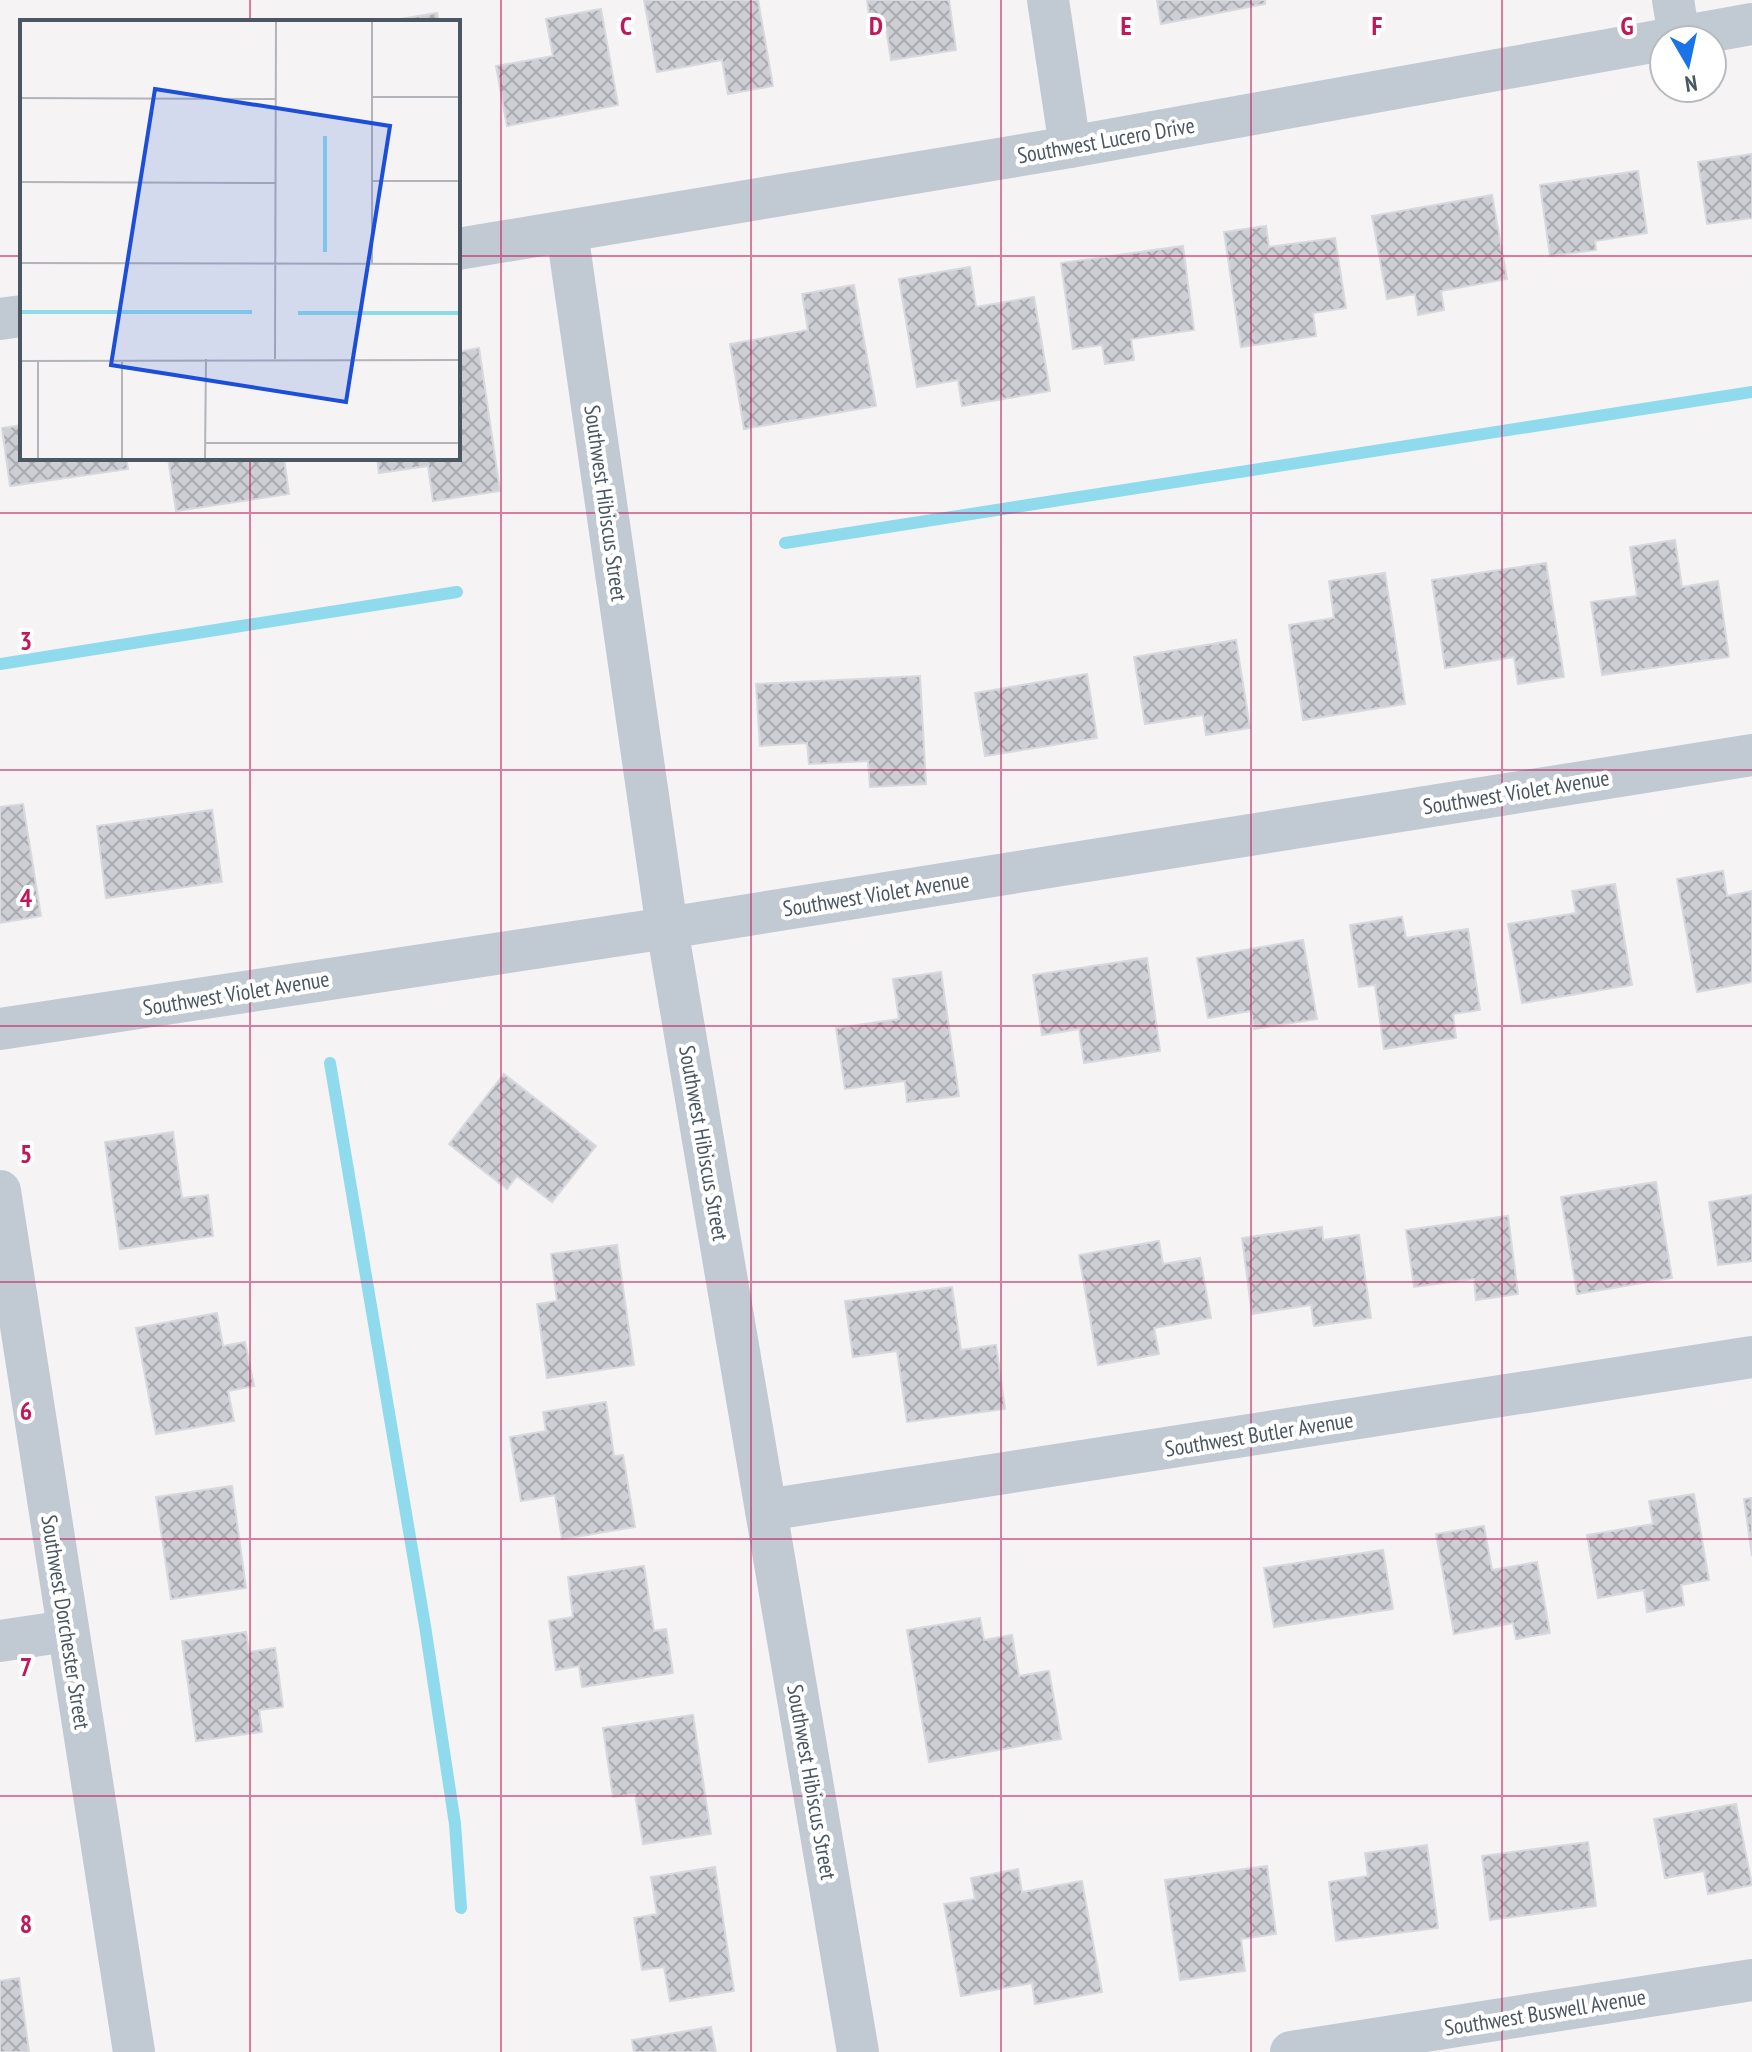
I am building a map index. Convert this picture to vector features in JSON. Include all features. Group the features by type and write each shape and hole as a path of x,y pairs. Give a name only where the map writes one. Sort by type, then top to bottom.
{"street":[{"path":"1048,0 1070,147"},
{"name":"Southwest Lucero Drive","path":"460,249 1070,147 1676,18 1752,24"},
{"name":"Southwest Hibiscus Street","path":"567,232 667,928 858,2052"},
{"path":"0,319 20,316"},
{"name":"Southwest Violet Avenue","path":"0,1029 667,928 1752,755"},
{"name":"Southwest Dorchester Street","path":"0,1191 134,2052"},
{"name":"Southwest Butler Avenue","path":"766,1510 1752,1357"},
{"path":"0,1641 67,1631"},
{"name":"Southwest Buswell Avenue","path":"1291,2052 1752,1980"}],"building":[{"path":"644,0 758,0 773,86 728,94 722,60 657,72"},
{"path":"867,0 949,0 956,50 891,60 886,28 871,30"},
{"path":"1157,0 1265,0 1265,4 1161,24"},
{"path":"601,9 618,105 507,126 496,66 553,56 546,19"},
{"path":"437,13 439,20 395,20"},
{"path":"1752,154 1752,218 1707,224 1698,162"},
{"path":"1638,171 1647,233 1595,241 1596,250 1550,256 1540,185"},
{"path":"1492,195 1507,279 1441,291 1444,310 1418,315 1415,294 1387,299 1372,216"},
{"path":"1266,226 1269,247 1335,238 1346,308 1313,313 1316,336 1241,347 1224,232"},
{"path":"1183,246 1194,330 1131,339 1134,360 1105,364 1102,345 1073,349 1061,263"},
{"path":"970,267 976,307 1034,297 1050,391 962,406 958,380 917,387 899,279"},
{"path":"854,285 876,406 744,429 730,344 808,330 802,294"},
{"path":"479,348 500,491 433,501 428,466 379,473 377,460 460,460 460,352"},
{"path":"20,425 20,460 126,460 128,469 10,486 2,428"},
{"path":"168,460 284,460 289,494 176,511"},
{"path":"1675,540 1682,587 1718,581 1729,657 1602,675 1591,602 1637,596 1630,547"},
{"path":"1546,563 1564,677 1518,684 1514,657 1445,668 1432,580"},
{"path":"1385,573 1405,704 1303,720 1289,625 1334,618 1329,581"},
{"path":"1236,640 1250,728 1206,735 1203,715 1145,724 1134,657"},
{"path":"1087,674 1097,738 985,756 975,693"},
{"path":"920,676 926,784 870,787 868,761 809,764 807,743 760,746 756,684"},
{"path":"23,804 41,916 0,923 0,807"},
{"path":"212,810 222,882 106,898 97,826"},
{"path":"1723,871 1727,896 1752,891 1752,982 1697,992 1677,879"},
{"path":"1615,884 1632,985 1522,1003 1508,924 1576,913 1572,891"},
{"path":"1402,917 1406,938 1468,929 1480,1010 1453,1014 1456,1038 1384,1049 1375,985 1359,987 1350,925"},
{"path":"1303,940 1317,1019 1254,1029 1251,1011 1208,1018 1197,958"},
{"path":"1147,958 1160,1051 1084,1063 1079,1029 1042,1035 1033,975"},
{"path":"941,972 959,1096 907,1102 905,1081 845,1089 836,1028 899,1019 893,979"},
{"path":"504,1074 596,1146 552,1202 517,1176 507,1189 449,1144"},
{"path":"173,1132 182,1198 208,1195 213,1236 120,1249 105,1142"},
{"path":"1656,1182 1672,1278 1577,1294 1561,1197"},
{"path":"1752,1195 1752,1261 1718,1265 1709,1202"},
{"path":"1508,1216 1518,1294 1476,1300 1474,1279 1414,1287 1406,1230"},
{"path":"1322,1227 1323,1240 1359,1235 1371,1318 1314,1326 1311,1305 1252,1314 1242,1238"},
{"path":"1159,1241 1163,1264 1200,1258 1211,1318 1154,1328 1159,1354 1098,1365 1079,1255"},
{"path":"617,1245 634,1365 547,1378 537,1304 557,1301 551,1254"},
{"path":"952,1287 961,1350 996,1345 1005,1409 907,1422 897,1351 853,1357 845,1301"},
{"path":"217,1313 223,1346 245,1342 254,1386 228,1391 234,1421 156,1434 136,1328"},
{"path":"606,1402 614,1456 623,1455 635,1527 562,1539 555,1495 521,1501 510,1437 546,1431 543,1412"},
{"path":"232,1486 246,1588 171,1599 156,1497"},
{"path":"1694,1494 1709,1580 1681,1585 1684,1605 1647,1612 1644,1590 1598,1598 1587,1535 1653,1524 1649,1501"},
{"path":"1752,1498 1752,1556 1744,1499"},
{"path":"1484,1526 1492,1570 1537,1562 1550,1633 1516,1639 1513,1623 1454,1634 1436,1534"},
{"path":"1383,1550 1393,1609 1274,1627 1264,1568"},
{"path":"644,1566 654,1631 666,1629 673,1673 582,1687 579,1666 556,1670 549,1621 573,1617 568,1577"},
{"path":"980,1618 984,1640 1012,1635 1019,1676 1049,1671 1061,1739 929,1762 907,1630"},
{"path":"246,1632 249,1652 275,1648 283,1707 259,1710 262,1732 196,1741 182,1641"},
{"path":"693,1715 711,1834 643,1844 635,1794 613,1797 603,1728"},
{"path":"1736,1804 1752,1885 1708,1894 1704,1871 1665,1878 1654,1819"},
{"path":"1588,1842 1596,1906 1490,1920 1482,1856"},
{"path":"1427,1845 1438,1928 1336,1941 1329,1882 1368,1876 1365,1853"},
{"path":"1267,1866 1276,1934 1241,1939 1245,1971 1180,1980 1165,1880"},
{"path":"715,1867 734,1991 670,2001 664,1967 642,1970 634,1918 657,1914 651,1877"},
{"path":"1018,1869 1022,1892 1082,1881 1102,1992 1035,2004 1032,1983 961,1996 944,1904 975,1899 971,1878"},
{"path":"19,1978 29,2052 0,2052 0,1981"},
{"path":"711,2027 716,2052 634,2052 632,2040"}],"waterway":[{"path":"785,543 1752,392"},
{"path":"0,664 457,592"},
{"path":"330,1063 425,1626 455,1824 461,1908"}]}
